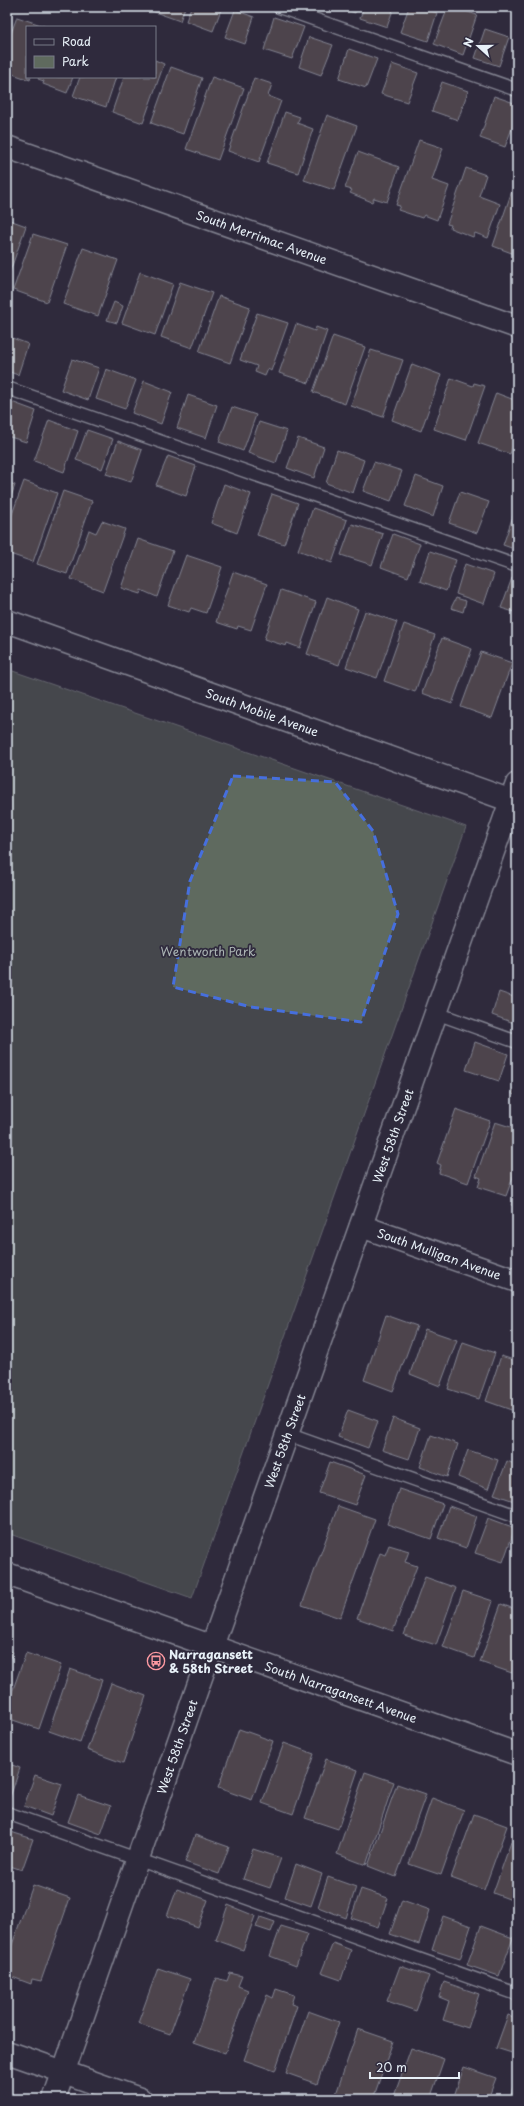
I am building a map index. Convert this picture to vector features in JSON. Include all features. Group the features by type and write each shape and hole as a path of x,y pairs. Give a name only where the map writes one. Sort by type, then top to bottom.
{"street":[{"name":"South Merrimac Avenue","path":"7,147 517,327"},
{"name":"South Mobile Avenue","path":"7,621 515,796"},
{"name":"West 58th Street","path":"54,2099 287,1434 436,1013 515,796"},
{"name":"South Mulligan Avenue","path":"361,1226 517,1281"},
{"name":"South Narragansett Avenue","path":"7,1574 517,1754"},
{"path":"7,2052 140,2099"}],"lane":[{"path":"279,7 517,90"},
{"path":"7,388 517,566"},
{"path":"436,1013 517,1042"},
{"path":"287,1434 517,1516"},
{"path":"7,1813 517,1994"}],"highlighted area":[{"path":"233,776 335,782 373,831 398,914 361,1022 251,1007 173,987 190,881"}],"green space":[{"name":"Wentworth Park","path":"7,669 466,827 192,1598 7,1533"}],"building":[{"path":"154,7 185,7 180,21 152,11"},
{"path":"191,7 222,7 213,31 186,21"},
{"path":"338,7 357,7 355,13"},
{"path":"364,7 394,7 387,27 360,18"},
{"path":"409,7 420,7 437,13 428,41 400,32"},
{"path":"448,7 453,7 477,15 463,55 434,44"},
{"path":"235,10 254,17 245,44 225,37"},
{"path":"17,17 44,26 26,26 26,78 31,78 30,80 7,72 7,44"},
{"path":"274,17 304,27 292,59 264,50"},
{"path":"485,29 509,37 499,66 475,58"},
{"path":"309,37 333,45 321,75 299,67"},
{"path":"349,49 377,59 366,88 339,79"},
{"path":"156,60 164,64 143,123 112,112 124,78 156,78"},
{"path":"392,64 418,73 407,102 381,94"},
{"path":"171,67 202,78 183,134 151,123"},
{"path":"212,77 244,88 218,160 186,149"},
{"path":"73,78 67,93 43,84 44,81 38,79"},
{"path":"80,78 116,78 106,107 73,96"},
{"path":"254,78 272,84 268,96 281,101 259,162 228,151"},
{"path":"442,82 468,91 458,120 432,111"},
{"path":"494,96 517,104 517,115 505,147 480,138"},
{"path":"285,112 300,117 297,123 313,129 298,173 267,163"},
{"path":"327,115 357,126 334,190 304,180"},
{"path":"419,140 443,148 432,180 449,186 437,220 424,215 422,218 398,210 400,206 396,205"},
{"path":"358,152 399,167 387,202 374,198 372,202 350,193 352,190 345,188"},
{"path":"466,168 486,175 479,196 500,204 488,238 475,233 473,237 450,228 451,225 447,224"},
{"path":"514,185 517,186 517,255 493,246"},
{"path":"7,219 26,226 7,280"},
{"path":"33,234 67,245 47,302 13,290"},
{"path":"83,248 118,260 98,316 63,304"},
{"path":"140,272 173,284 155,335 122,323"},
{"path":"180,282 212,293 192,348 161,337"},
{"path":"219,296 250,307 230,363 199,352"},
{"path":"114,302 123,306 117,323 107,320"},
{"path":"257,313 288,323 271,371 268,369 265,376 255,372 257,366 240,360"},
{"path":"296,324 315,331 316,327 327,331 309,383 279,373"},
{"path":"7,336 28,344 18,375 7,371"},
{"path":"333,336 365,347 345,404 313,392"},
{"path":"371,350 403,360 383,417 351,406"},
{"path":"72,359 99,368 88,400 61,390"},
{"path":"412,364 441,375 421,431 392,420"},
{"path":"106,369 136,380 125,409 96,399"},
{"path":"451,378 473,386 474,383 485,386 466,440 434,429"},
{"path":"144,381 172,392 161,424 132,413"},
{"path":"496,393 517,401 517,435 510,454 478,443"},
{"path":"188,395 217,405 206,438 177,428"},
{"path":"9,401 36,411 26,442 7,436 7,407"},
{"path":"232,407 256,415 243,451 219,442"},
{"path":"49,420 78,431 64,472 34,461"},
{"path":"259,422 287,431 276,463 248,453"},
{"path":"87,430 113,439 102,469 76,460"},
{"path":"298,438 324,447 314,478 287,468"},
{"path":"118,441 142,450 131,482 106,474"},
{"path":"337,450 364,460 353,493 326,483"},
{"path":"168,456 196,466 186,496 156,485"},
{"path":"374,462 402,471 391,501 363,491"},
{"path":"416,476 443,486 433,517 405,506"},
{"path":"24,481 57,493 33,562 7,553 7,528"},
{"path":"7,482 15,485 7,509"},
{"path":"224,484 251,494 237,533 211,523"},
{"path":"63,491 92,501 67,574 37,564"},
{"path":"460,492 489,502 477,533 449,523"},
{"path":"272,494 298,503 284,544 257,535"},
{"path":"313,508 347,520 332,563 298,550"},
{"path":"513,516 517,517 517,550 503,545"},
{"path":"102,521 125,529 103,591 71,579 89,530 96,533"},
{"path":"352,524 383,534 372,565 341,555"},
{"path":"393,534 420,544 408,577 381,567"},
{"path":"138,539 173,551 157,597 141,590 140,594 121,588"},
{"path":"430,551 456,560 446,591 420,581"},
{"path":"186,555 222,567 206,613 191,608 189,612 168,605"},
{"path":"465,564 494,574 484,604 456,594"},
{"path":"233,572 267,584 251,630 238,626 237,629 216,622"},
{"path":"512,578 517,579 517,613 501,608"},
{"path":"281,590 316,602 300,648 287,643 286,646 264,639"},
{"path":"327,597 358,609 339,665 307,654"},
{"path":"456,598 466,601 463,612 451,608"},
{"path":"365,611 397,622 377,678 346,667"},
{"path":"404,624 435,635 415,692 384,681"},
{"path":"442,638 472,649 452,704 422,693"},
{"path":"481,652 512,663 492,718 461,707"},
{"path":"499,992 517,998 517,1024 492,1015"},
{"path":"475,1042 508,1054 499,1081 466,1070"},
{"path":"517,1079 517,1096 512,1094"},
{"path":"456,1109 490,1121 468,1183 439,1173 441,1165 437,1163"},
{"path":"495,1122 517,1129 517,1166 506,1196 478,1187 481,1178 476,1176"},
{"path":"517,1188 517,1207 511,1205"},
{"path":"386,1315 417,1326 393,1391 364,1380"},
{"path":"425,1329 457,1340 440,1386 410,1374"},
{"path":"463,1342 495,1353 479,1399 448,1389"},
{"path":"501,1356 517,1361 517,1412 486,1401"},
{"path":"348,1410 378,1421 368,1448 338,1437"},
{"path":"393,1418 420,1428 409,1459 382,1450"},
{"path":"431,1435 458,1444 447,1477 420,1467"},
{"path":"468,1450 498,1460 488,1489 458,1477"},
{"path":"507,1461 517,1465 517,1502 494,1494"},
{"path":"330,1462 366,1475 355,1505 319,1493"},
{"path":"399,1489 443,1504 431,1539 387,1524"},
{"path":"338,1506 375,1519 340,1618 302,1605"},
{"path":"449,1506 477,1516 466,1548 438,1538"},
{"path":"488,1518 515,1528 503,1562 475,1553"},
{"path":"389,1545 409,1551 405,1562 417,1566 393,1631 357,1618 380,1553 385,1555"},
{"path":"425,1577 456,1588 436,1645 404,1635"},
{"path":"463,1591 493,1601 474,1658 443,1647"},
{"path":"501,1604 517,1610 517,1659 512,1673 480,1662"},
{"path":"7,1650 13,1652 7,1668"},
{"path":"26,1653 61,1665 39,1729 7,1718 7,1706"},
{"path":"70,1669 102,1680 80,1742 49,1731"},
{"path":"111,1683 146,1696 123,1763 87,1750"},
{"path":"239,1729 273,1741 252,1800 218,1788"},
{"path":"284,1743 314,1754 293,1814 262,1803"},
{"path":"326,1759 358,1770 338,1829 305,1818"},
{"path":"7,1763 20,1768 9,1800 7,1799"},
{"path":"365,1772 394,1782 366,1865 337,1854"},
{"path":"35,1775 62,1784 51,1816 24,1806"},
{"path":"397,1784 426,1794 396,1877 368,1866"},
{"path":"78,1795 111,1806 101,1834 68,1822"},
{"path":"432,1798 464,1810 441,1875 409,1864"},
{"path":"474,1814 507,1826 484,1890 451,1878"},
{"path":"517,1828 517,1902 493,1893"},
{"path":"11,1832 33,1839 22,1870 7,1865 7,1843"},
{"path":"195,1835 229,1847 219,1874 185,1862"},
{"path":"253,1849 281,1858 270,1888 243,1879"},
{"path":"296,1864 322,1874 311,1906 285,1897"},
{"path":"328,1877 356,1887 346,1918 318,1907"},
{"path":"33,1885 70,1898 41,1981 32,1979 31,1984 7,1975 7,1959"},
{"path":"177,1889 208,1900 198,1927 167,1916"},
{"path":"361,1889 388,1898 378,1927 351,1918"},
{"path":"402,1900 430,1910 419,1944 390,1934"},
{"path":"228,1905 255,1916 243,1950 216,1940"},
{"path":"443,1916 471,1926 460,1959 432,1950"},
{"path":"260,1917 275,1922 271,1932 256,1927"},
{"path":"281,1926 307,1934 296,1966 270,1956"},
{"path":"481,1926 513,1938 499,1976 467,1965"},
{"path":"333,1943 351,1950 341,1980 321,1973"},
{"path":"400,1966 429,1976 416,2011 387,2001"},
{"path":"158,1968 190,1979 170,2034 138,2023"},
{"path":"230,1973 242,1976 238,1986 248,1990 225,2053 194,2042 216,1978 227,1981"},
{"path":"444,1982 479,1994 468,2028 443,2020 449,2001 439,1997"},
{"path":"276,1989 294,1995 291,2004 297,2006 275,2071 244,2060 267,1995 273,1998"},
{"path":"308,2011 339,2022 317,2084 286,2073"},
{"path":"508,2015 517,2018 517,2049 515,2054 496,2048"},
{"path":"358,2029 393,2041 373,2099 349,2099 336,2094"},
{"path":"411,2048 444,2059 430,2099 393,2099"},
{"path":"464,2067 496,2078 488,2099 453,2099"},
{"path":"515,2082 517,2083 517,2099 509,2099"}],"place":[{"name":"Narragansett & 58th Street","path":"156,1661"}]}
